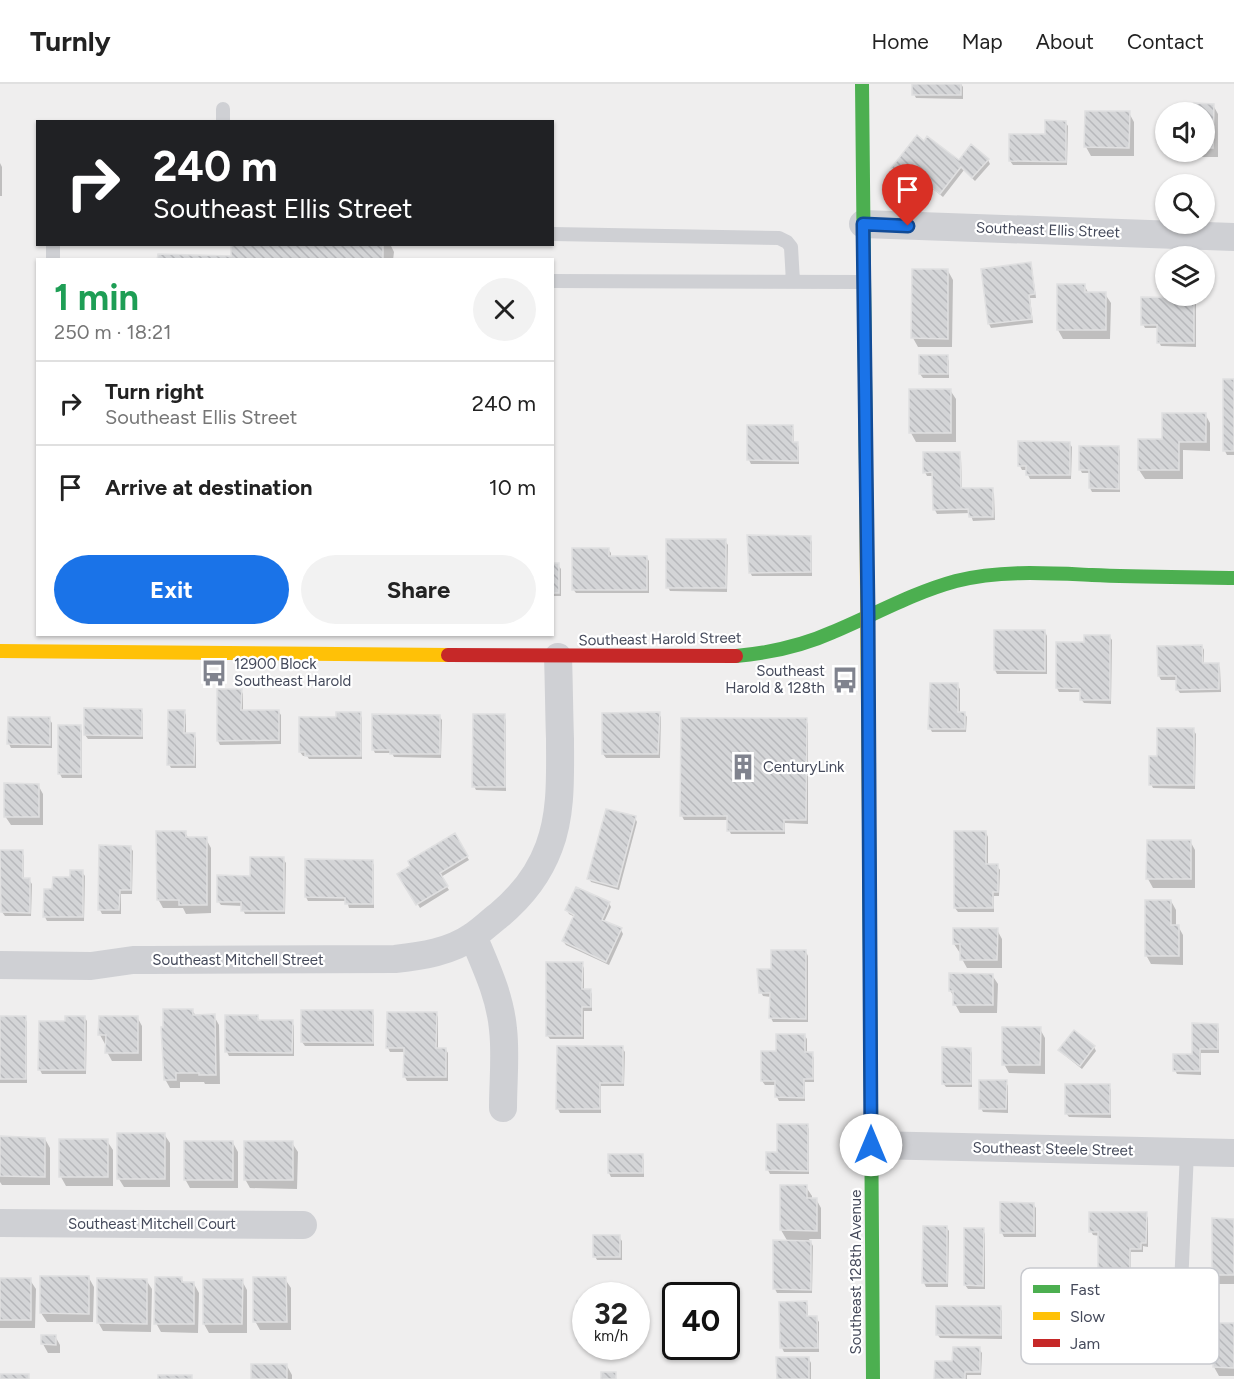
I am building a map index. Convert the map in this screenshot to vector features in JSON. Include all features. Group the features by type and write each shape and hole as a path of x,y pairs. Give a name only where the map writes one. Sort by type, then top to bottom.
{"street":[{"name":"Southeast 128th Avenue","path":"862,84 873,1379"},
{"name":"Southeast Ellis Street","path":"863,224 1234,237"},
{"name":"Southeast Harold Street","path":"0,651 703,658 744,656 816,639 934,587 960,580 992,575 1059,574 1234,578"},
{"name":"Southeast Mitchell Street","path":"0,965 91,966 132,960 395,959 426,955 450,948 473,936 504,911 525,889 541,866 550,845 558,809 560,774 558,657"},
{"path":"473,936 499,1004 503,1030 503,1108"},
{"name":"Southeast Steele Street","path":"871,1145 1234,1153"},
{"name":"Southeast Mitchell Court","path":"0,1223 303,1225"}],"lane":[{"path":"554,234 779,238 791,247 793,282"},
{"path":"554,281 863,282"},
{"path":"1182,1268 1187,1152"}],"building":[{"path":"912,84 961,84 961,95 912,95"},
{"path":"1085,111 1130,111 1129,148 1084,147"},
{"path":"1045,120 1066,121 1066,162 1009,161 1009,134 1045,134"},
{"path":"917,135 924,141 927,136 959,160 971,144 989,159 972,178 961,167 940,194 910,170 904,178 891,168"},
{"path":"231,246 383,246 383,258 157,258 158,254 231,256"},
{"path":"1031,262 1035,294 1029,295 1032,319 988,324 981,269"},
{"path":"912,269 948,269 948,339 911,338"},
{"path":"1057,284 1085,284 1085,292 1106,292 1106,330 1057,330"},
{"path":"1141,297 1155,297 1155,306 1194,306 1194,343 1157,343 1157,325 1141,325"},
{"path":"919,355 948,355 948,374 919,374"},
{"path":"1223,379 1234,379 1234,451 1223,451"},
{"path":"909,389 951,389 951,433 909,433"},
{"path":"1162,413 1206,413 1206,442 1179,442 1179,470 1138,470 1138,439 1162,439"},
{"path":"747,425 793,425 793,442 798,442 798,461 747,460"},
{"path":"1018,441 1070,442 1070,475 1026,475 1026,466 1018,466"},
{"path":"1079,446 1119,446 1119,489 1089,488 1089,470 1079,470"},
{"path":"923,452 960,452 961,488 993,488 993,517 969,517 968,509 933,510 932,472 923,473"},
{"path":"747,535 811,536 811,572 749,573"},
{"path":"666,539 726,539 726,588 666,588"},
{"path":"572,548 609,548 609,556 647,556 647,590 572,590"},
{"path":"554,563 559,563 559,593 554,593"},
{"path":"994,630 1045,630 1045,671 994,670"},
{"path":"1084,635 1110,635 1110,700 1080,700 1080,689 1056,688 1056,642 1084,642"},
{"path":"1202,645 1203,663 1219,663 1219,689 1176,690 1176,676 1158,676 1157,646"},
{"path":"930,683 958,683 958,712 965,712 965,729 928,729"},
{"path":"217,689 242,689 241,710 279,710 279,740 217,741"},
{"path":"84,708 142,709 142,736 84,735"},
{"path":"168,710 185,710 184,733 195,733 194,765 167,765"},
{"path":"336,712 361,712 361,756 305,756 305,752 299,752 299,717 336,717"},
{"path":"660,712 658,754 602,754 602,713"},
{"path":"372,714 440,715 440,754 390,754 390,750 372,750"},
{"path":"473,714 505,714 505,787 472,787"},
{"path":"8,717 50,717 50,745 7,744"},
{"name":"CenturyLink","path":"681,718 807,718 806,820 784,820 784,831 727,831 727,816 680,816"},
{"path":"58,725 81,725 81,774 58,774"},
{"path":"1157,728 1194,728 1194,785 1149,785 1149,756 1157,756"},
{"path":"4,783 39,784 39,817 4,817"},
{"path":"606,809 636,816 617,887 587,879"},
{"path":"156,831 186,831 186,837 207,837 207,905 179,905 179,900 157,900"},
{"path":"954,831 986,831 986,864 998,864 998,892 993,892 993,908 954,908"},
{"path":"455,833 468,856 440,873 448,886 416,905 397,874 410,866 408,861"},
{"path":"1147,840 1191,840 1191,879 1146,879"},
{"path":"99,845 131,846 131,890 120,890 119,910 98,910"},
{"path":"0,850 23,850 23,878 30,878 30,913 1,912"},
{"path":"250,857 284,857 284,911 241,911 241,902 217,902 217,875 250,876"},
{"path":"305,859 373,860 373,904 345,904 345,898 305,897"},
{"path":"70,870 83,870 83,917 43,917 44,889 52,889 53,877 70,877"},
{"path":"576,887 610,902 602,920 622,928 606,962 562,941 574,915 565,910"},
{"path":"1145,900 1171,900 1171,925 1179,925 1179,956 1145,956"},
{"path":"953,928 998,928 997,960 960,960 960,944 953,944"},
{"path":"771,950 806,950 806,1019 769,1018 770,993 759,993 757,969 771,969"},
{"path":"546,962 583,962 582,989 591,989 591,1007 582,1007 582,1036 546,1036"},
{"path":"949,973 993,974 993,1005 953,1005 953,991 949,991"},
{"path":"163,1009 193,1009 193,1015 215,1014 216,1075 176,1073 176,1080 164,1080 161,1027 163,1027"},
{"path":"301,1010 373,1010 373,1043 301,1042"},
{"path":"387,1012 437,1012 436,1048 446,1048 446,1077 403,1077 404,1048 386,1048"},
{"path":"225,1015 258,1015 258,1020 293,1020 292,1053 225,1052"},
{"path":"0,1016 26,1016 26,1079 0,1079"},
{"path":"65,1016 85,1016 85,1070 38,1070 39,1021 65,1021"},
{"path":"99,1016 138,1016 138,1053 105,1053 106,1035 98,1035"},
{"path":"1192,1023 1218,1024 1218,1049 1200,1049 1200,1071 1173,1071 1173,1054 1192,1054"},
{"path":"1002,1027 1041,1027 1040,1065 1002,1065"},
{"path":"1074,1030 1095,1046 1080,1066 1058,1050"},
{"path":"776,1034 805,1034 805,1052 813,1052 813,1079 804,1079 804,1098 775,1097 775,1081 761,1081 761,1051 776,1051"},
{"path":"557,1046 623,1046 623,1083 600,1083 600,1109 556,1109"},
{"path":"942,1047 971,1048 971,1084 942,1084"},
{"path":"979,1080 1007,1080 1006,1109 979,1109"},
{"path":"1065,1084 1110,1084 1110,1114 1065,1114"},
{"path":"777,1124 808,1124 808,1171 766,1170 766,1152 777,1152"},
{"path":"117,1133 165,1133 165,1179 117,1179"},
{"path":"0,1136 45,1138 45,1177 0,1176"},
{"path":"59,1139 108,1139 108,1177 59,1177"},
{"path":"184,1141 233,1141 233,1180 184,1180"},
{"path":"244,1141 293,1141 293,1180 244,1180"},
{"path":"608,1154 643,1154 643,1173 608,1173"},
{"path":"780,1185 807,1185 807,1198 817,1198 817,1231 780,1230"},
{"path":"1000,1202 1034,1203 1034,1233 1000,1233"},
{"path":"1089,1212 1147,1212 1146,1243 1141,1243 1141,1249 1130,1249 1130,1268 1098,1268 1098,1232 1089,1232"},
{"path":"1212,1218 1234,1219 1234,1275 1219,1275 1219,1268 1212,1268"},
{"path":"923,1226 947,1226 947,1283 922,1283"},
{"path":"964,1228 984,1228 983,1286 964,1285"},
{"path":"593,1235 620,1235 620,1257 593,1257"},
{"path":"773,1240 811,1241 811,1290 773,1289"},
{"path":"40,1276 89,1276 89,1314 40,1313"},
{"path":"155,1277 182,1277 182,1282 194,1282 194,1324 154,1324"},
{"path":"253,1277 286,1277 287,1322 253,1322"},
{"path":"0,1278 31,1278 31,1320 0,1320"},
{"path":"97,1278 147,1279 147,1324 97,1323"},
{"path":"203,1279 243,1279 242,1324 203,1324"},
{"path":"807,1301 807,1316 817,1316 818,1348 780,1348 779,1302"},
{"path":"936,1306 1001,1306 1001,1335 936,1335"},
{"path":"1219,1323 1234,1323 1234,1368 1213,1367 1213,1364 1219,1364"},
{"path":"41,1335 56,1335 56,1345 41,1344"},
{"path":"953,1347 980,1347 980,1372 965,1372 965,1379 934,1379 935,1361 952,1361"},
{"path":"776,1357 809,1357 809,1379 777,1379"},
{"path":"251,1364 287,1364 287,1379 251,1379"},
{"path":"601,1372 616,1372 616,1379 601,1379"},
{"path":"0,1374 29,1374 29,1379 0,1379"},
{"path":"158,1375 192,1375 192,1379 158,1379"}],"traffic: fast":[{"path":"862,84 866,472"},
{"path":"736,656 797,645 821,637 924,592 956,581 989,575 1041,573 1234,578"},
{"path":"869,824 873,1379"}],"traffic: slow":[{"path":"866,472 869,824"},
{"path":"0,651 448,655"}],"traffic: jam":[{"path":"448,655 736,656"}],"place":[{"name":"12900 Block Southeast Harold","path":"214,673"},
{"name":"Southeast Harold & 128th","path":"845,680"},
{"name":"CenturyLink","path":"743,767"}],"route":[{"path":"871,1145 863,224 908,226"}]}
